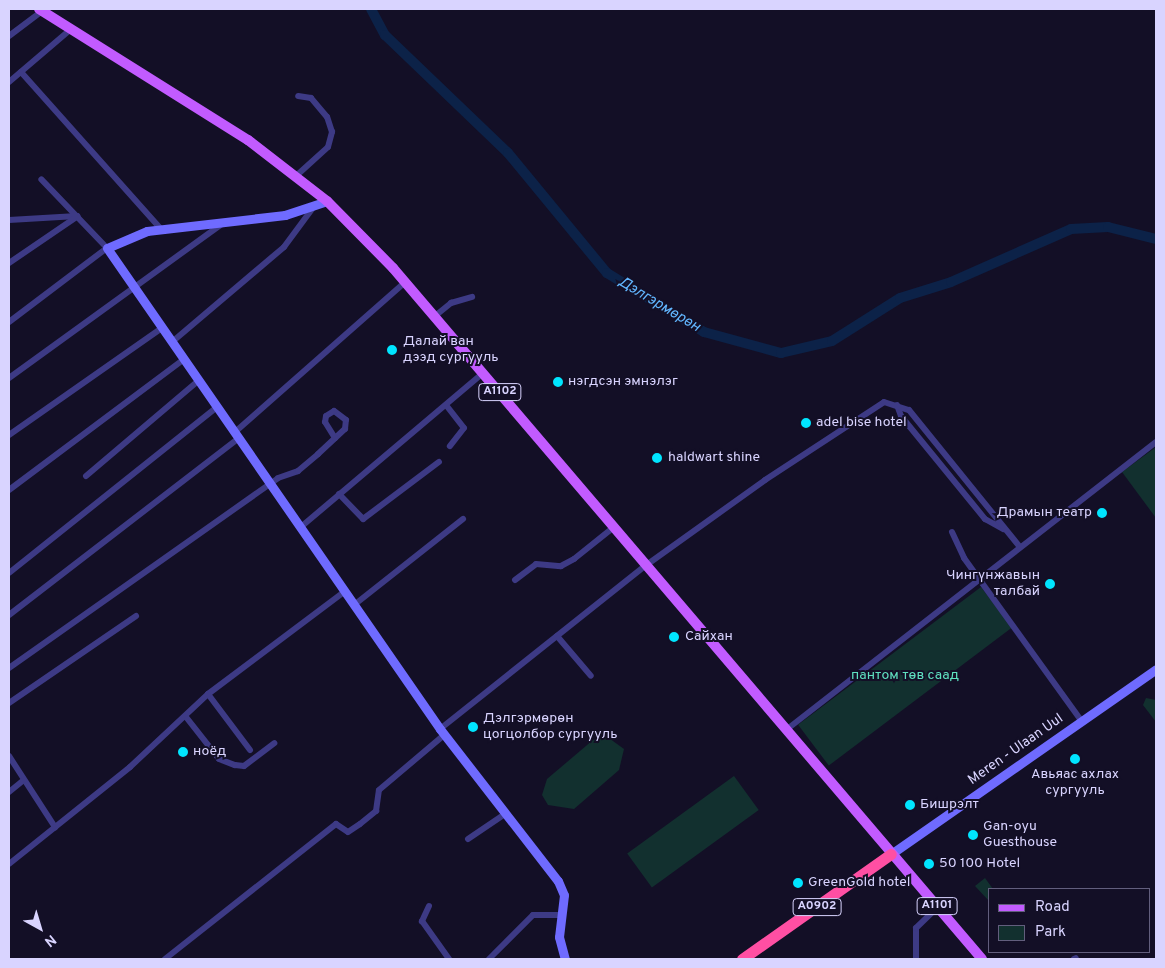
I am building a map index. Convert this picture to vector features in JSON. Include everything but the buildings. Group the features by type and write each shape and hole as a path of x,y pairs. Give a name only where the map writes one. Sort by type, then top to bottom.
{"highway":[{"name":"A0902","path":"742,959 891,854"}],"main road":[{"name":"A1102","path":"40,10 248,140 327,201 435,316 891,854"},
{"path":"327,201 312,209 160,228 107,248 302,526 442,732 562,888 562,916 559,937 565,959"},
{"name":"Meren - Ulaan Uul","path":"891,854 1081,720 1155,674"},
{"name":"A1101","path":"891,854 982,959"}],"street":[{"path":"9,36 40,10"},
{"path":"9,82 71,30"},
{"path":"21,72 160,228"},
{"path":"296,176 328,147 332,132 327,117 311,98 298,96"},
{"path":"9,322 107,248 41,179"},
{"path":"172,342 284,247 312,209"},
{"path":"9,220 78,216"},
{"path":"9,263 78,216"},
{"path":"9,378 228,220"},
{"path":"9,615 237,435 405,282"},
{"path":"435,316 451,302 472,297"},
{"path":"9,435 162,328"},
{"path":"9,490 184,359"},
{"path":"302,526 483,373"},
{"path":"86,476 198,380"},
{"path":"165,959 336,824 348,832 376,811 379,790 442,732 557,636 645,566 765,480 884,402 909,410 1020,547"},
{"path":"446,405 464,428 450,446"},
{"path":"897,405 900,416 985,520 1004,529"},
{"path":"9,573 217,407"},
{"path":"9,668 271,484 298,471 335,438"},
{"path":"786,730 978,578 1156,442"},
{"path":"339,494 364,519 439,462"},
{"path":"354,605 463,519"},
{"path":"514,580 536,564 561,566 574,560 614,527"},
{"path":"952,532 978,578 1081,720"},
{"path":"9,864 186,717 208,694 345,591"},
{"path":"9,702 136,616"},
{"path":"557,636 591,676"},
{"path":"208,694 250,750"},
{"path":"186,717 219,759 235,765 244,766 274,743"},
{"path":"9,756 55,827"},
{"path":"9,792 24,780"},
{"path":"468,840 505,814"},
{"path":"429,906 422,921 450,959"},
{"path":"916,959 916,928 938,907"},
{"path":"489,959 533,915 562,916"}],"green space":[{"path":"1156,447 1156,518 1122,472"},
{"name":"пантом төв саад","path":"981,587 1012,628 829,766 798,725"},
{"path":"1146,698 1156,700 1156,722 1143,705"},
{"path":"606,736 624,749 619,770 574,809 548,805 542,795 547,779 593,740"},
{"path":"734,776 759,810 652,888 627,854"},
{"path":"985,878 992,888 988,888 988,900 975,886"}],"waterway":[{"name":"Дэлгэрмөрөн","path":"371,9 385,35 508,153 607,273 704,332 781,353 832,341 900,298 951,282 1071,229 1108,227 1156,239"}],"place":[{"name":"Далай ван дээд сургууль","path":"392,350"},
{"name":"нэгдсэн эмнэлэг","path":"558,382"},
{"name":"adel bise hotel","path":"806,423"},
{"name":"haldwart shine","path":"657,458"},
{"name":"Драмын театр","path":"1102,513"},
{"name":"Чингүнжавын талбай","path":"1050,584"},
{"name":"Сайхан","path":"674,637"},
{"name":"Дэлгэрмөрөн цогцолбор сургууль","path":"473,727"},
{"name":"ноёд","path":"183,752"},
{"name":"Авьяас ахлах сургууль","path":"1075,759"},
{"name":"Бишрэлт","path":"910,805"},
{"name":"Gan-oyu Guesthouse","path":"973,835"},
{"name":"50 100 Hotel","path":"929,864"},
{"name":"GreenGold hotel","path":"798,883"}]}
